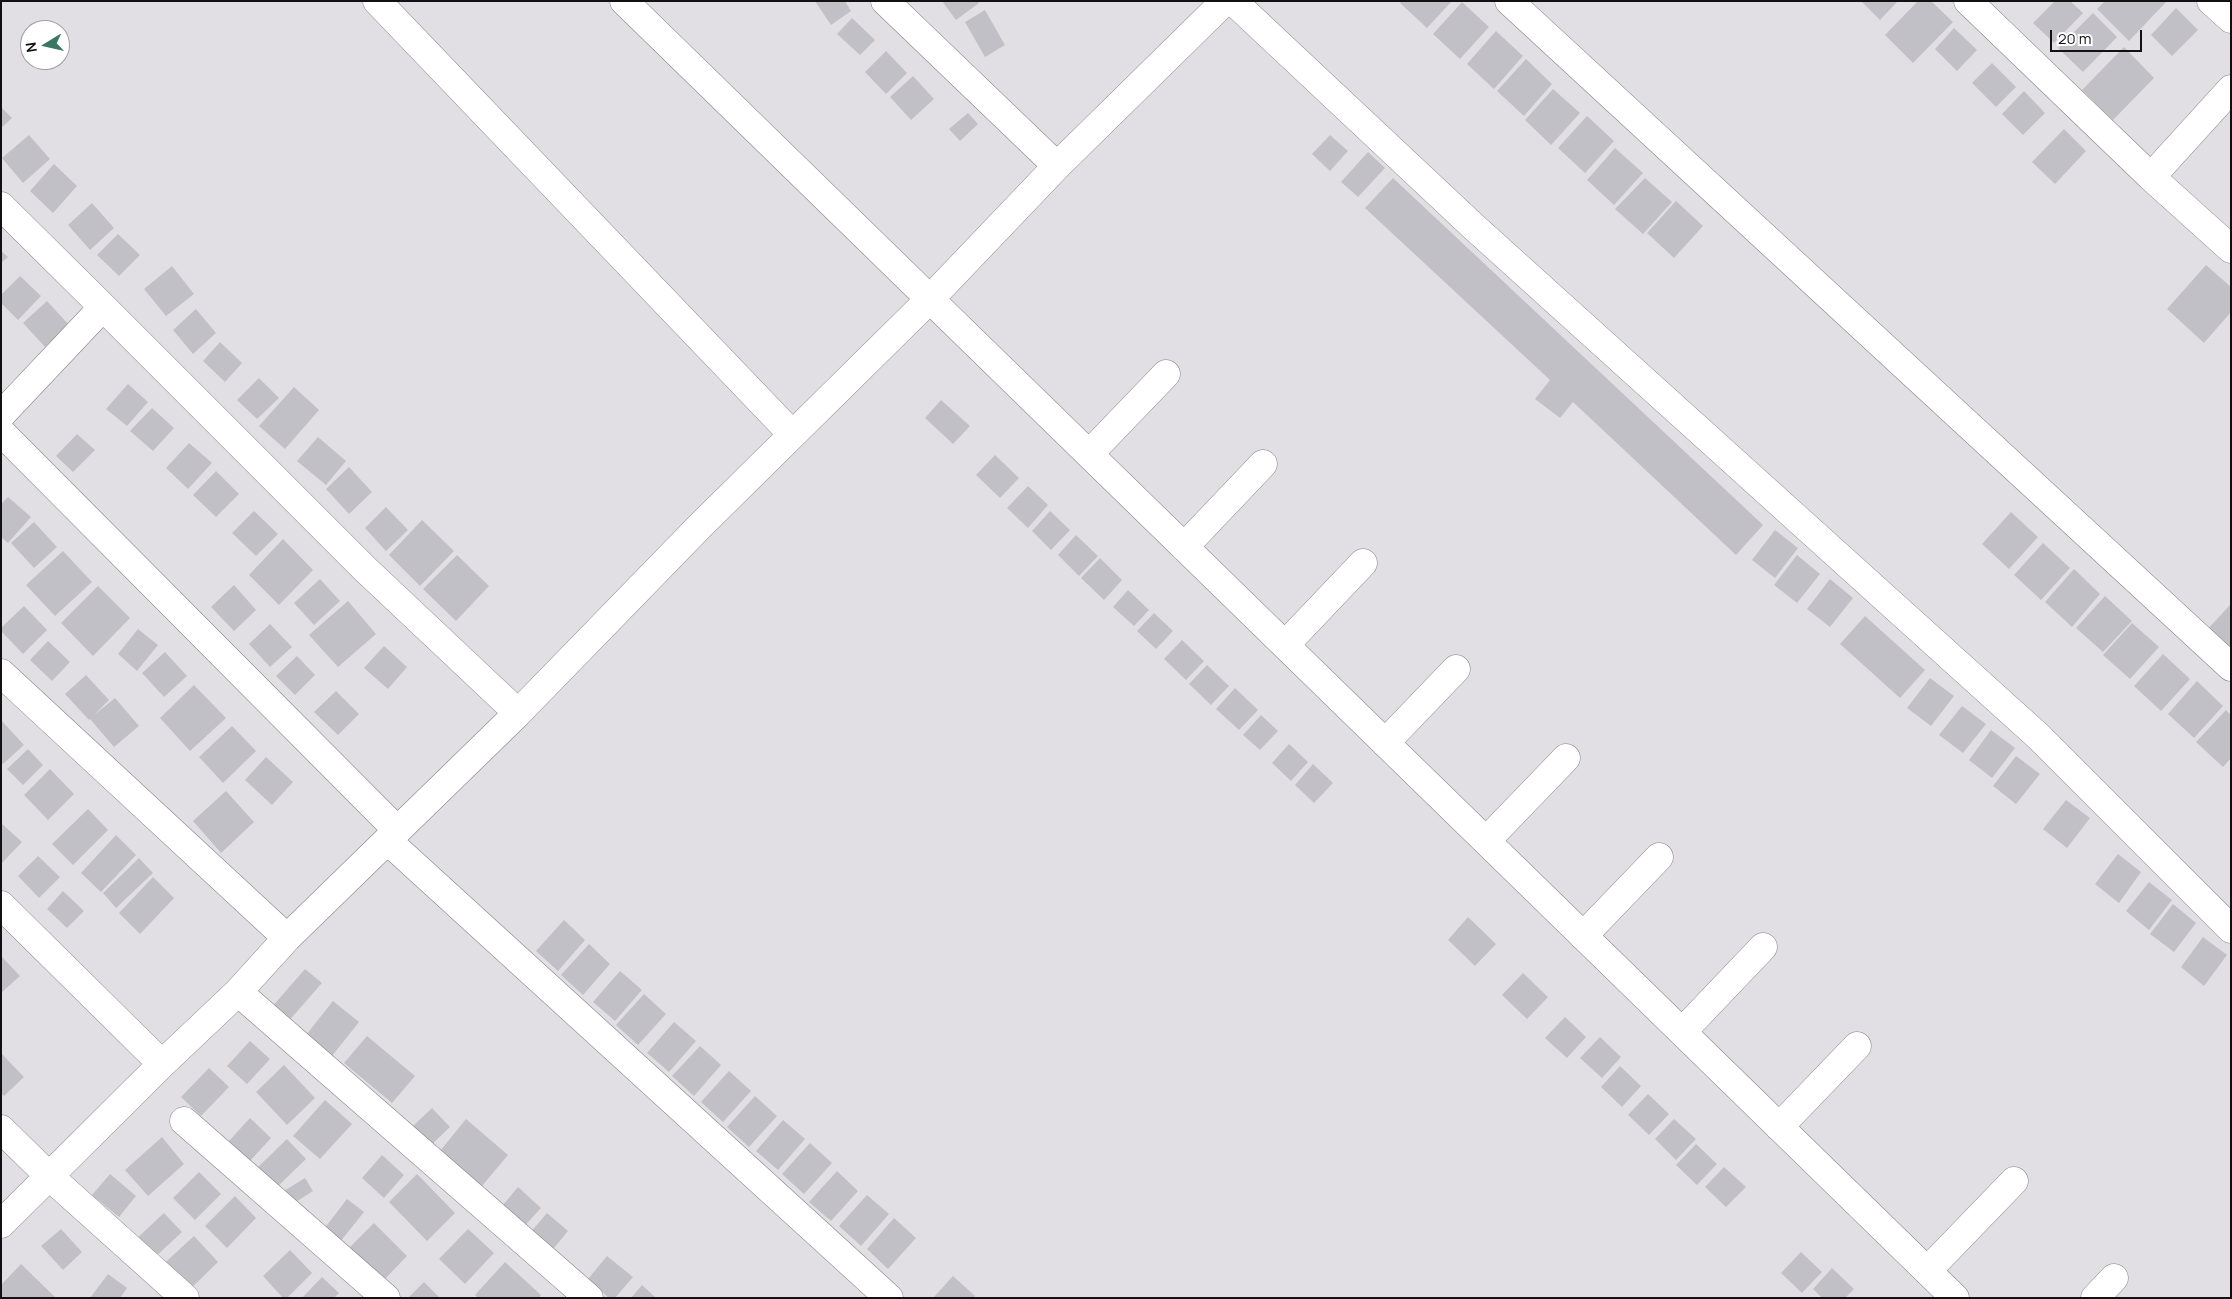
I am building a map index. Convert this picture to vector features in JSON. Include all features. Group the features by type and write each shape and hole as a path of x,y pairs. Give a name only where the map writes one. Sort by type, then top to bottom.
{"street":[{"path":"377,1 792,434"},
{"path":"624,1 1955,1298"},
{"path":"886,1 1057,166"},
{"path":"1,1224 162,1064 238,992 287,938 518,713 792,434 930,299 1057,166 1225,1"},
{"path":"1233,1 1481,233 2038,736 2231,929"},
{"path":"1509,1 2231,667"},
{"path":"1968,1 2151,177 2231,249"},
{"path":"2211,1 2231,19"},
{"path":"2151,177 2231,89"},
{"path":"1,206 365,569 518,713"},
{"path":"1,415 103,307"},
{"path":"1089,454 1166,374"},
{"path":"1,432 392,835 889,1298"},
{"path":"1184,546 1263,464"},
{"path":"1285,645 1363,563"},
{"path":"1385,743 1456,669"},
{"path":"1,673 287,938"},
{"path":"1486,841 1566,758"},
{"path":"1583,936 1659,858"},
{"path":"1,905 162,1064"},
{"path":"1682,1032 1763,947"},
{"path":"238,992 589,1298"},
{"path":"1779,1127 1857,1046"},
{"path":"184,1121 386,1298"},
{"path":"1,1130 49,1176 186,1298"},
{"path":"1927,1271 2014,1181"},
{"path":"2095,1298 2114,1278"}],"building":[{"path":"815,1 845,1 851,11 831,25"},
{"path":"942,1 978,1 979,3 956,20"},
{"path":"1402,1 1452,1 1427,28 1400,3"},
{"path":"1861,1 1898,1 1880,20"},
{"path":"1918,1 1931,1 1953,22 1913,63 1885,35"},
{"path":"2055,1 2070,1 2083,13 2054,43 2033,23"},
{"path":"2105,1 2167,1 2129,41 2097,9"},
{"path":"1462,2 1489,27 1460,59 1433,34"},
{"path":"2176,8 2198,30 2172,56 2151,35"},
{"path":"985,10 1005,45 985,57 965,22"},
{"path":"2093,13 2117,37 2083,72 2058,48"},
{"path":"852,18 875,40 860,55 837,34"},
{"path":"1954,28 1977,50 1957,71 1935,49"},
{"path":"1496,31 1523,56 1494,89 1467,64"},
{"path":"2124,47 2154,78 2113,120 2082,90"},
{"path":"886,51 907,73 886,94 865,72"},
{"path":"1526,59 1552,84 1524,116 1497,91"},
{"path":"1992,63 2016,87 1996,107 1972,83"},
{"path":"913,76 934,99 911,120 890,97"},
{"path":"1553,89 1580,113 1551,145 1525,120"},
{"path":"2024,91 2045,113 2023,135 2002,114"},
{"path":"1,107 12,118 1,128"},
{"path":"968,113 978,124 960,141 949,129"},
{"path":"1587,116 1614,141 1585,173 1558,148"},
{"path":"2064,129 2086,151 2055,184 2032,162"},
{"path":"29,135 50,159 23,183 2,158"},
{"path":"1330,135 1348,151 1330,171 1312,154"},
{"path":"1615,148 1643,173 1614,205 1587,180"},
{"path":"1368,152 1385,168 1358,197 1341,182"},
{"path":"54,164 77,186 53,213 30,191"},
{"path":"1393,178 1763,525 1736,555 1573,402 1560,418 1535,399 1550,380 1365,208"},
{"path":"1645,178 1672,202 1643,234 1615,209"},
{"path":"1676,201 1703,226 1674,258 1647,233"},
{"path":"92,203 114,228 90,250 68,225"},
{"path":"118,234 140,255 119,276 97,255"},
{"path":"1,251 8,257 1,263"},
{"path":"2206,265 2231,287 2231,312 2204,343 2167,309"},
{"path":"172,266 194,294 166,316 144,289"},
{"path":"20,276 41,296 18,320 1,303 1,295"},
{"path":"47,301 69,325 45,347 23,323"},
{"path":"196,309 216,333 193,354 173,330"},
{"path":"220,342 242,363 225,382 203,361"},
{"path":"259,378 279,398 257,419 237,400"},
{"path":"128,384 148,402 127,426 106,409"},
{"path":"294,387 319,410 285,449 259,426"},
{"path":"941,400 970,426 953,444 925,418"},
{"path":"152,408 174,428 153,451 130,431"},
{"path":"77,434 95,450 73,472 56,456"},
{"path":"318,437 346,461 326,485 297,461"},
{"path":"189,443 212,463 188,489 166,468"},
{"path":"995,455 1019,478 1000,498 976,475"},
{"path":"349,467 372,492 349,514 326,489"},
{"path":"216,471 239,494 216,517 193,495"},
{"path":"1028,486 1048,505 1028,528 1007,508"},
{"path":"8,497 31,517 8,543 1,537 1,504"},
{"path":"386,507 408,530 386,551 365,528"},
{"path":"254,511 278,534 256,556 232,533"},
{"path":"1050,511 1070,530 1051,550 1032,531"},
{"path":"2011,512 2038,537 2009,569 1982,544"},
{"path":"422,520 454,551 420,586 389,555"},
{"path":"34,522 57,547 34,568 11,543"},
{"path":"1775,530 1798,548 1775,578 1752,560"},
{"path":"1076,535 1098,556 1079,576 1058,555"},
{"path":"283,539 313,570 279,605 249,575"},
{"path":"2043,543 2070,568 2041,600 2014,575"},
{"path":"63,551 92,582 55,616 26,585"},
{"path":"457,555 489,586 456,621 423,589"},
{"path":"1797,555 1820,574 1797,603 1774,585"},
{"path":"1100,558 1122,580 1104,600 1081,578"},
{"path":"2074,569 2100,594 2072,627 2045,602"},
{"path":"320,579 340,601 314,625 294,603"},
{"path":"1830,579 1853,598 1830,627 1807,609"},
{"path":"234,585 256,610 234,631 211,607"},
{"path":"98,586 130,618 93,656 61,623"},
{"path":"1128,590 1149,610 1134,626 1113,607"},
{"path":"2105,596 2132,621 2103,652 2076,628"},
{"path":"348,601 376,634 338,667 309,635"},
{"path":"2231,604 2231,658 2204,633"},
{"path":"24,606 47,630 23,654 1,631 1,628"},
{"path":"1154,613 1173,631 1156,649 1137,631"},
{"path":"1865,616 1925,670 1900,698 1840,644"},
{"path":"2132,623 2159,647 2130,679 2103,655"},
{"path":"270,624 292,647 270,667 249,644"},
{"path":"138,629 158,645 137,671 118,654"},
{"path":"1182,640 1204,661 1186,680 1164,659"},
{"path":"48,641 70,662 52,681 30,660"},
{"path":"384,646 407,667 388,689 364,668"},
{"path":"165,652 187,676 164,697 142,673"},
{"path":"2163,654 2190,679 2161,711 2134,686"},
{"path":"297,656 315,675 295,695 276,676"},
{"path":"1207,665 1229,686 1211,705 1189,684"},
{"path":"86,675 109,700 94,715 115,698 139,726 114,747 65,694"},
{"path":"1930,678 1954,696 1931,726 1907,708"},
{"path":"2197,681 2223,706 2194,738 2168,714"},
{"path":"194,685 226,718 190,751 160,718"},
{"path":"1235,688 1258,710 1239,730 1216,709"},
{"path":"336,691 359,714 338,735 314,712"},
{"path":"1962,706 1986,724 1963,753 1939,735"},
{"path":"2226,710 2231,715 2231,758 2223,767 2196,742"},
{"path":"1261,715 1278,731 1260,750 1243,735"},
{"path":"1,720 24,745 3,764 1,762"},
{"path":"232,726 256,751 223,783 199,757"},
{"path":"1991,730 2015,748 1992,778 1969,760"},
{"path":"1289,744 1308,762 1291,781 1272,763"},
{"path":"28,749 43,765 23,785 7,769"},
{"path":"2016,756 2040,774 2016,804 1993,786"},
{"path":"266,757 293,782 272,805 245,780"},
{"path":"1313,764 1333,783 1314,803 1295,785"},
{"path":"50,769 74,794 48,820 24,795"},
{"path":"226,791 254,822 221,853 193,821"},
{"path":"2066,800 2090,818 2067,848 2043,829"},
{"path":"88,809 108,830 73,865 52,844"},
{"path":"1,823 22,842 1,864"},
{"path":"116,835 136,855 101,892 81,873"},
{"path":"2118,854 2141,872 2119,903 2095,884"},
{"path":"38,856 60,877 39,898 18,876"},
{"path":"139,858 153,873 116,908 103,893"},
{"path":"153,877 174,898 140,934 119,913"},
{"path":"2149,882 2172,900 2149,930 2126,911"},
{"path":"63,891 84,911 67,928 47,909"},
{"path":"2173,904 2196,923 2174,952 2150,934"},
{"path":"1468,917 1496,944 1475,966 1448,940"},
{"path":"564,920 585,940 558,971 536,951"},
{"path":"2203,937 2227,955 2204,986 2181,967"},
{"path":"589,944 610,964 583,995 561,975"},
{"path":"1,956 20,976 1,993"},
{"path":"305,969 322,983 287,1023 271,1008"},
{"path":"620,971 642,990 615,1021 593,1002"},
{"path":"1523,973 1548,997 1527,1019 1502,995"},
{"path":"644,994 666,1014 638,1045 616,1025"},
{"path":"333,1001 359,1022 332,1056 306,1035"},
{"path":"1565,1017 1586,1037 1567,1058 1545,1038"},
{"path":"674,1022 696,1041 669,1072 647,1053"},
{"path":"367,1036 415,1076 392,1103 344,1063"},
{"path":"1600,1037 1621,1057 1602,1078 1580,1058"},
{"path":"250,1041 270,1059 247,1084 227,1066"},
{"path":"700,1046 721,1065 694,1096 672,1076"},
{"path":"1,1053 24,1077 4,1096 1,1093"},
{"path":"284,1065 315,1098 287,1125 256,1092"},
{"path":"1620,1066 1641,1086 1622,1107 1601,1087"},
{"path":"209,1068 229,1087 201,1116 181,1097"},
{"path":"729,1071 751,1091 723,1122 701,1102"},
{"path":"1648,1094 1669,1114 1649,1135 1628,1115"},
{"path":"755,1096 777,1116 749,1147 727,1127"},
{"path":"325,1100 352,1124 320,1159 293,1136"},
{"path":"432,1108 450,1127 431,1145 413,1126"},
{"path":"250,1118 271,1138 250,1161 229,1141"},
{"path":"466,1119 508,1155 482,1186 440,1151"},
{"path":"1674,1119 1696,1139 1676,1160 1655,1139"},
{"path":"783,1120 805,1139 778,1170 756,1151"},
{"path":"162,1137 184,1164 148,1196 125,1170"},
{"path":"287,1139 306,1159 277,1187 258,1167"},
{"path":"810,1143 832,1163 804,1194 782,1174"},
{"path":"1696,1144 1717,1164 1697,1185 1676,1165"},
{"path":"382,1155 404,1175 384,1198 362,1178"},
{"path":"1724,1167 1746,1187 1726,1207 1705,1187"},
{"path":"837,1171 858,1191 831,1221 809,1202"},
{"path":"199,1172 221,1194 195,1220 173,1198"},
{"path":"110,1174 136,1196 119,1217 92,1195"},
{"path":"417,1174 455,1213 427,1241 389,1202"},
{"path":"305,1178 313,1191 288,1207 279,1194"},
{"path":"518,1187 541,1208 520,1231 498,1211"},
{"path":"867,1195 889,1214 861,1246 839,1226"},
{"path":"235,1196 256,1218 227,1248 205,1226"},
{"path":"347,1199 364,1212 340,1242 324,1229"},
{"path":"164,1213 182,1232 152,1260 134,1241"},
{"path":"547,1213 568,1231 550,1253 529,1234"},
{"path":"894,1218 916,1238 888,1269 867,1249"},
{"path":"374,1223 407,1256 379,1285 345,1252"},
{"path":"61,1229 82,1252 63,1270 41,1246"},
{"path":"468,1229 494,1253 465,1284 439,1259"},
{"path":"194,1236 218,1262 183,1296 158,1269"},
{"path":"290,1250 312,1273 287,1298 283,1298 263,1276"},
{"path":"1801,1252 1822,1272 1802,1293 1781,1273"},
{"path":"607,1256 633,1277 615,1298 609,1298 588,1279"},
{"path":"505,1262 541,1295 539,1298 478,1298 475,1295"},
{"path":"21,1264 56,1298 1,1298 1,1285"},
{"path":"1832,1268 1854,1289 1845,1298 1822,1298 1813,1289"},
{"path":"108,1274 127,1288 120,1298 90,1298"},
{"path":"953,1276 975,1296 973,1298 933,1298"},
{"path":"322,1277 339,1293 334,1298 302,1298"},
{"path":"424,1282 440,1298 408,1298"},
{"path":"642,1285 656,1298 631,1298"}]}
